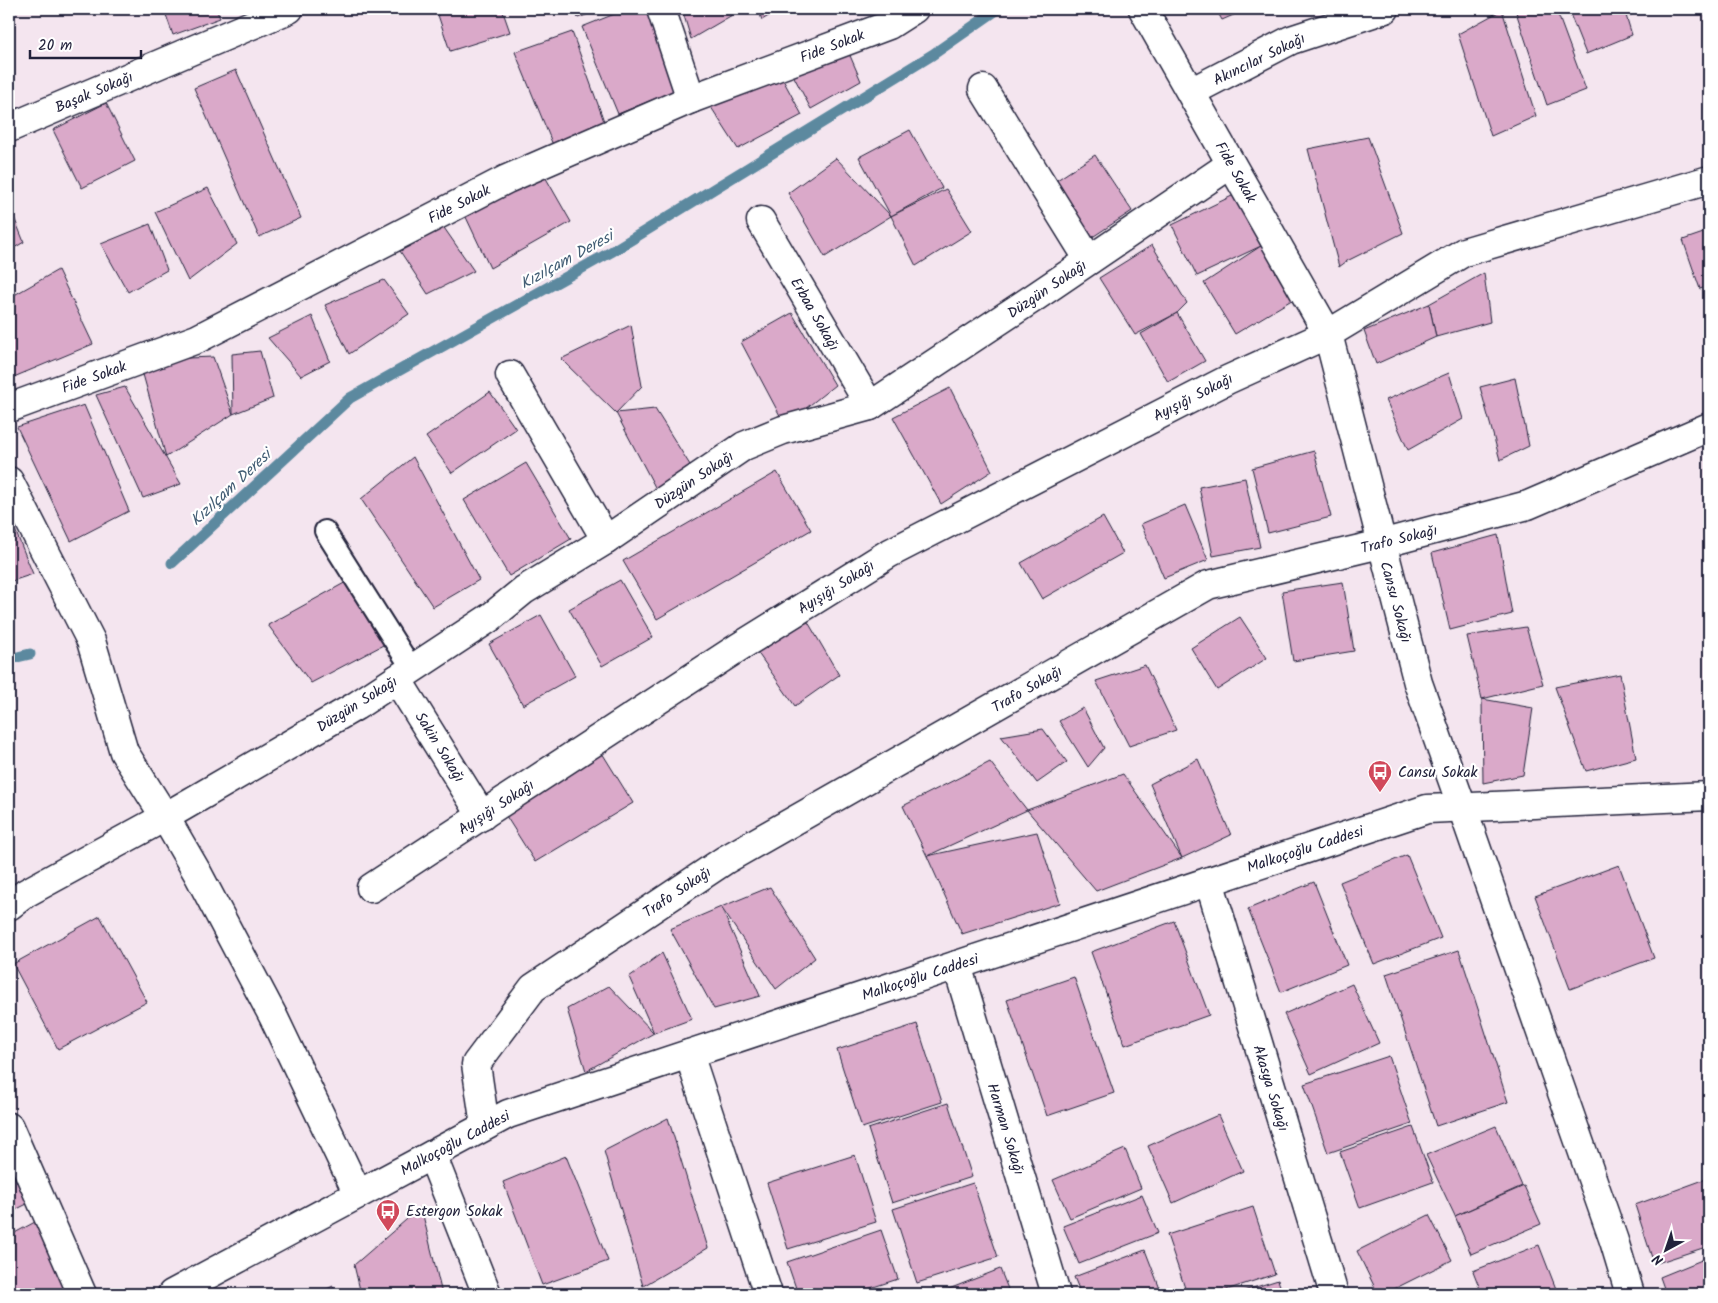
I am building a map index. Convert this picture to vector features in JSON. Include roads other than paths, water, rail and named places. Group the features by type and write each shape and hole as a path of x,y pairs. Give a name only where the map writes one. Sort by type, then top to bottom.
{"street":[{"name":"Başak Sokağı","path":"9,128 289,9"},
{"path":"661,9 691,100"},
{"name":"Fide Sokak","path":"9,408 197,339 507,179 691,100 889,25 914,9"},
{"name":"Fide Sokak","path":"1143,9 1328,334"},
{"name":"Akıncılar Sokağı","path":"1191,92 1291,40 1384,9"},
{"path":"983,90 1089,260"},
{"name":"Düzgün Sokağı","path":"9,906 26,894 165,817 356,706 491,617 524,590 606,540 744,446 783,430 870,406 1231,164"},
{"name":"Ayışığı Sokağı","path":"371,888 739,646 888,554 1226,380 1328,334 1464,252 1709,180"},
{"name":"Erbaa Sokağı","path":"761,221 870,406"},
{"name":"Cansu Sokağı","path":"1328,334 1418,683 1614,1241 1630,1294"},
{"path":"510,376 606,540"},
{"name":"Trafo Sokağı","path":"485,1126 476,1064 534,988 726,860 1208,585 1381,544 1528,505 1709,427"},
{"path":"9,481 91,641 124,752 198,874 273,1016 358,1194"},
{"name":"Sakin Sokağı","path":"404,674 482,816"},
{"name":"Malkoçoğlu Caddesi","path":"172,1294 508,1114 1427,808 1709,796"},
{"name":"Akasya Sokağı","path":"1209,881 1334,1294"},
{"name":"Harman Sokağı","path":"957,964 1056,1294"},
{"path":"689,1054 768,1294"},
{"path":"9,1127 82,1294"},
{"path":"432,1155 487,1294"}],"lane":[{"path":"325,531 404,674"}],"waterway":[{"name":"Kızılçam Deresi","path":"172,563 350,398 611,252 932,55 998,9"},
{"name":"Kızılçam Deresi","path":"9,659 30,654"}],"place":[{"name":"Cansu Sokak","path":"1380,793"},
{"name":"Estergon Sokak","path":"388,1232"}]}
